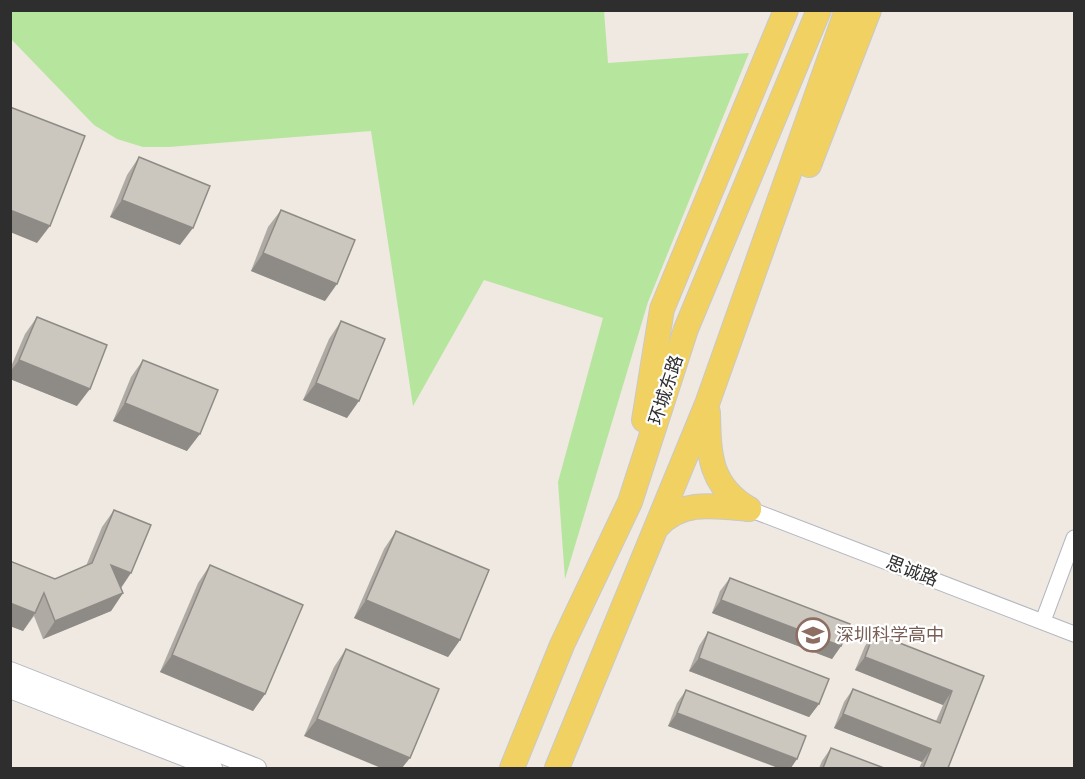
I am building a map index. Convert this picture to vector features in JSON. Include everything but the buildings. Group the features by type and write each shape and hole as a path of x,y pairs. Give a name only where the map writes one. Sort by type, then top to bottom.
{"main road":[{"path":"630,502 662,309 786,10"},
{"name":"环城东路","path":"512,768 562,645 630,502 686,329 819,10"},
{"path":"557,768 707,404 847,10"},
{"path":"749,509 725,489 714,470 709,449 707,404 734,351 869,10"},
{"path":"656,529 670,515 689,507 709,505 749,509"}],"street":[{"name":"思诚路","path":"749,509 1074,634"},
{"path":"1043,621 1074,538"},
{"path":"10,672 257,768"},
{"path":"10,689 213,768"}],"green space":[{"path":"11,10 604,11 608,63 749,53 648,302 565,579 558,482 603,318 484,280 413,406 371,131 169,147 143,147 117,139 94,125 11,39"}],"place":[{"name":"深圳科学高中","path":"813,635"}]}
